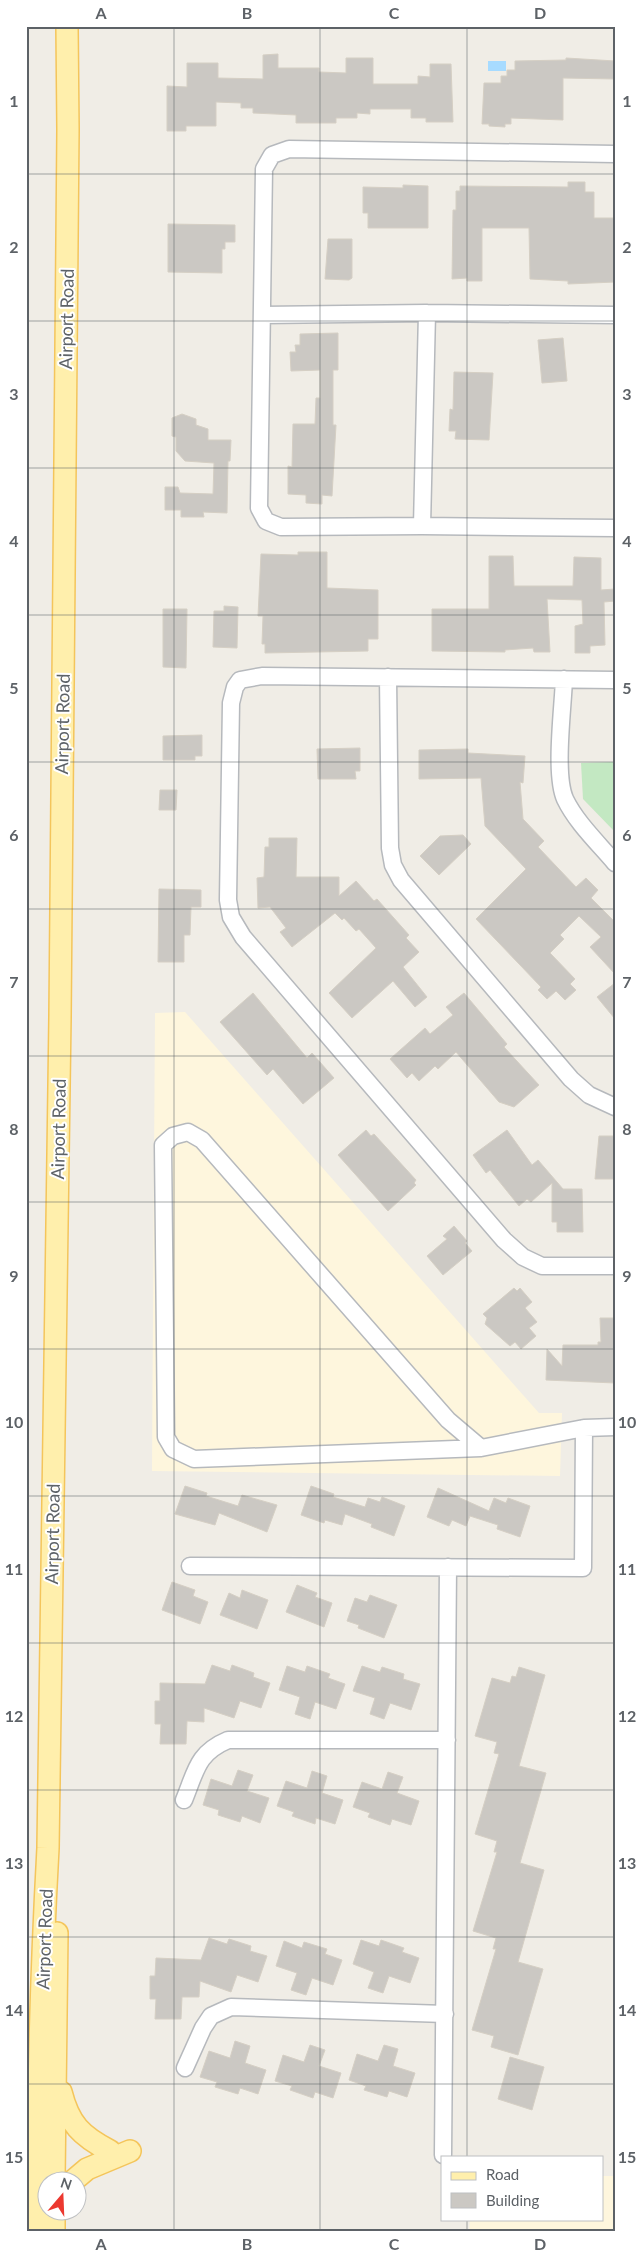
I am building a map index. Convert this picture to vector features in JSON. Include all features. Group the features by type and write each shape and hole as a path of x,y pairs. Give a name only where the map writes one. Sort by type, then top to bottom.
{"main road":[{"name":"Airport Road","path":"39,2232 39,2112 43,1940 48,1848 60,1007 68,130 66,26"},
{"path":"48,1848 58,1940 54,2170"},
{"path":"56,2070 66,2112 71,2120 86,2136 120,2151 86,2170"}],"street":[{"path":"615,154 289,149 272,155 264,169 259,508 266,521 281,528 422,526 615,528"},
{"path":"263,315 427,313 615,315"},
{"path":"422,526 427,313"},
{"path":"615,680 262,676 240,680 234,687 231,703 228,900 231,917 249,944 498,1232 523,1257 542,1266 615,1266"},
{"path":"388,677 390,848 393,865 401,880 571,1079 589,1095 615,1107"},
{"path":"564,679 560,754 564,797 574,814 615,863"},
{"path":"481,1448 448,1420 202,1140 188,1132 173,1136 163,1146 161,1160 166,1438 173,1449 194,1459 481,1448 584,1428 615,1427"},
{"path":"190,1566 584,1568 584,1428"},
{"path":"443,2155 448,1567"},
{"path":"184,1800 202,1758 212,1747 228,1740 447,1740"},
{"path":"185,2068 203,2028 212,2016 231,2007 444,2014"}],"shaded area":[{"path":"185,1012 539,1413 562,1413 560,1476 152,1471 155,1013"},
{"path":"604,2176 615,2176 615,2232 469,2232 470,2220 604,2220"}],"green space":[{"path":"615,762 615,832 583,799 581,763"}],"water":[{"path":"488,61 506,61 506,71 488,71"}],"building":[{"path":"278,54 278,68 319,68 319,72 346,73 346,58 373,58 373,84 418,84 418,76 430,77 430,64 451,64 453,122 426,122 426,118 411,118 411,109 370,109 370,114 357,113 357,118 336,118 336,123 296,123 296,115 253,113 253,108 241,108 241,103 216,102 216,126 186,126 186,131 167,131 167,86 187,87 187,63 218,63 218,78 263,79 263,55"},
{"path":"566,58 615,61 615,79 563,78 563,120 511,118 511,124 505,124 505,127 482,124 484,83 501,83 501,76 507,76 507,70 515,70 515,61 566,60"},
{"path":"568,182 585,182 585,192 594,192 594,218 615,218 615,282 568,284 568,281 530,279 529,228 482,228 482,281 467,281 467,278 452,279 453,210 456,210 456,191 460,191 460,186 568,187"},
{"path":"403,185 428,186 428,228 368,228 368,213 363,213 363,187 403,188"},
{"path":"168,224 235,225 235,242 225,242 225,249 222,249 222,273 168,272"},
{"path":"328,239 352,239 352,278 349,280 325,279"},
{"path":"338,333 338,370 333,370 333,425 336,425 332,496 322,495 322,504 306,503 306,495 288,494 288,466 292,467 293,424 315,424 316,398 320,398 320,370 291,371 290,352 296,352 295,345 300,345 300,334"},
{"path":"563,338 567,381 542,383 538,340"},
{"path":"454,372 493,373 489,440 455,439 456,431 449,431 450,409 453,410"},
{"path":"182,414 196,419 196,425 208,429 208,440 231,440 230,461 228,461 227,513 203,512 204,517 181,517 181,510 165,510 165,487 178,487 180,493 213,494 214,463 185,461 176,451 176,437 172,436 172,418"},
{"path":"298,552 327,552 327,588 378,590 378,639 368,639 368,651 265,653 265,644 262,644 263,616 258,616 261,554 298,555"},
{"path":"489,556 513,556 514,586 573,586 574,557 601,558 601,590 615,589 615,601 604,602 605,645 590,646 590,653 575,653 575,626 583,624 582,600 547,599 550,652 534,652 533,648 505,650 505,652 432,651 432,609 489,609"},
{"path":"224,606 238,607 237,648 213,647 214,611 224,611"},
{"path":"163,609 187,609 186,668 163,667"},
{"path":"202,735 202,756 195,756 195,760 163,760 163,736"},
{"path":"360,748 360,771 355,771 356,779 318,779 317,749"},
{"path":"468,749 468,753 525,756 523,783 520,782 523,819 544,841 538,847 576,887 586,878 598,890 591,898 615,922 615,974 590,947 601,937 579,916 560,935 564,939 550,953 575,979 570,984 576,990 565,1000 556,991 547,999 538,990 541,987 476,919 526,869 485,826 481,778 419,779 419,750"},
{"path":"160,790 177,790 176,810 159,810"},
{"path":"463,835 471,844 439,875 420,856 440,836"},
{"path":"269,838 297,838 296,877 339,877 339,896 356,881 374,901 377,899 409,935 406,938 419,952 403,967 427,997 415,1007 393,981 352,1018 329,993 376,948 359,929 356,931 344,918 342,920 335,913 292,947 280,932 286,928 270,907 258,908 257,878 264,877 265,847 269,847"},
{"path":"159,889 201,890 201,907 191,907 190,935 184,935 184,962 158,962"},
{"path":"615,983 615,1019 597,997"},
{"path":"253,993 307,1058 312,1053 334,1078 303,1104 273,1069 267,1075 220,1022"},
{"path":"464,993 507,1044 504,1047 539,1085 514,1107 499,1102 456,1052 438,1069 435,1066 419,1081 412,1073 407,1078 390,1059 425,1028 430,1034 453,1015 446,1007"},
{"path":"366,1130 371,1136 374,1134 416,1180 414,1183 416,1185 388,1211 338,1155"},
{"path":"507,1130 532,1165 538,1160 563,1189 582,1189 583,1232 557,1232 557,1222 552,1222 552,1183 531,1202 527,1199 519,1206 490,1170 486,1173 473,1155"},
{"path":"599,1136 615,1136 615,1179 595,1179"},
{"path":"454,1226 467,1241 465,1243 472,1251 443,1275 427,1256 447,1239 443,1236"},
{"path":"514,1288 517,1291 520,1288 532,1302 525,1308 537,1322 529,1328 536,1336 521,1349 515,1342 510,1346 485,1324 487,1318 483,1314"},
{"path":"600,1318 615,1318 615,1383 546,1380 547,1349 562,1366 563,1345 598,1345 598,1342 601,1342"},
{"path":"185,1486 207,1493 206,1496 238,1506 242,1495 277,1505 267,1532 219,1513 215,1525 175,1514"},
{"path":"311,1486 334,1494 333,1497 365,1507 368,1498 380,1502 382,1497 405,1506 394,1536 371,1527 372,1524 345,1514 342,1525 325,1520 324,1523 301,1515"},
{"path":"438,1488 489,1511 494,1498 506,1503 508,1498 530,1506 520,1537 497,1529 498,1525 470,1516 466,1526 452,1520 449,1526 427,1517"},
{"path":"172,1582 195,1590 193,1596 208,1602 200,1624 162,1610"},
{"path":"297,1585 317,1593 315,1597 332,1603 324,1627 286,1612"},
{"path":"242,1590 268,1600 257,1629 220,1615 229,1593 240,1598"},
{"path":"370,1595 397,1605 384,1638 358,1628 359,1625 347,1621 355,1598 367,1602"},
{"path":"212,1665 230,1671 232,1665 254,1673 253,1677 270,1683 261,1708 240,1701 234,1718 204,1708 204,1722 187,1721 186,1744 160,1744 161,1724 155,1724 155,1701 160,1701 160,1683 205,1684"},
{"path":"287,1666 305,1672 307,1666 330,1674 328,1678 345,1684 336,1709 315,1702 310,1719 295,1714 300,1697 279,1690"},
{"path":"362,1666 380,1672 382,1667 404,1674 403,1679 420,1684 411,1710 390,1703 384,1719 370,1714 375,1698 353,1691"},
{"path":"519,1667 545,1675 519,1766 546,1773 520,1863 544,1870 518,1962 543,1969 518,2055 491,2047 494,2036 472,2030 496,1949 493,1949 496,1938 473,1931 497,1852 494,1852 497,1841 475,1834 499,1754 494,1753 497,1742 475,1736 492,1678 510,1683 512,1676 516,1677"},
{"path":"238,1770 253,1775 247,1791 269,1798 260,1823 242,1816 240,1822 218,1815 219,1810 203,1805 211,1779 232,1786"},
{"path":"312,1771 327,1776 322,1793 343,1800 335,1824 316,1818 315,1824 292,1816 294,1812 277,1806 286,1781 307,1788"},
{"path":"388,1772 403,1777 397,1793 419,1801 411,1825 392,1819 390,1825 368,1817 370,1813 353,1807 362,1782 382,1789"},
{"path":"209,1938 227,1944 229,1939 251,1946 250,1951 267,1956 258,1982 237,1975 231,1992 200,1981 199,1997 182,1997 181,2019 155,2019 156,1999 150,1999 150,1976 155,1976 156,1958 201,1960"},
{"path":"361,1940 379,1946 381,1940 404,1948 402,1952 419,1958 410,1983 389,1976 383,1993 368,1988 374,1972 353,1964"},
{"path":"284,1941 302,1948 304,1942 327,1949 325,1954 342,1960 333,1985 312,1978 306,1995 291,1990 297,1973 276,1966"},
{"path":"235,2041 250,2046 245,2063 266,2070 258,2094 240,2088 238,2094 215,2087 217,2082 200,2077 209,2051 230,2058"},
{"path":"310,2045 325,2050 319,2066 341,2073 333,2098 315,2092 313,2098 290,2090 292,2086 275,2081 283,2055 304,2062"},
{"path":"384,2045 398,2049 393,2066 415,2073 407,2097 389,2091 387,2097 364,2090 366,2086 349,2080 357,2054 378,2061"},
{"path":"510,2057 544,2067 532,2110 498,2099"}]}
